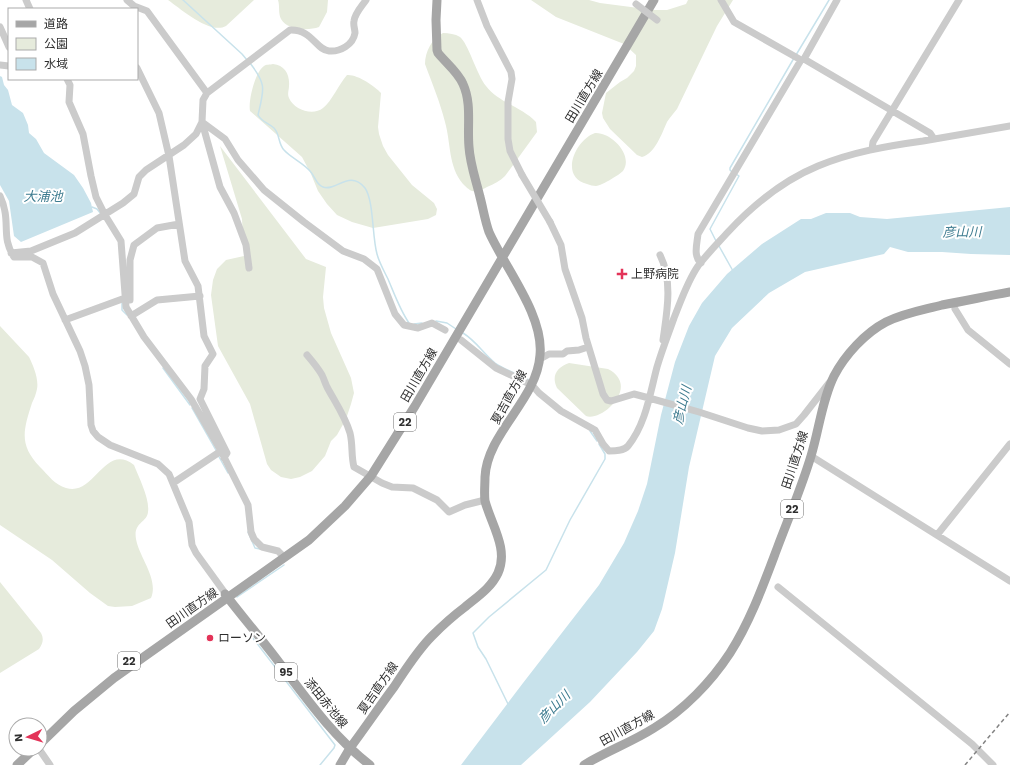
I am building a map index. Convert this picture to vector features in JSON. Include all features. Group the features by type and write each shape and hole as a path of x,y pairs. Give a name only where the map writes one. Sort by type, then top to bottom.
{"main road":[{"name":"夏吉直方線","path":"340,765 353,751 424,645 452,617 492,584 498,573 501,559 500,542 485,500 485,473 489,458 496,443 532,385 540,359 540,339 536,324 521,290 488,229 472,166 469,146 469,114 467,95 460,78 437,50 437,0"},
{"name":"田川直方線","path":"501,255 648,0"},
{"name":"田川直方線","path":"48,728 112,672 309,540 345,506 369,475 380,454 654,0"},
{"name":"田川直方線","path":"584,765 655,728 675,714 698,692 718,669 729,653 747,623 779,544 811,456 827,395 834,376 844,360 859,343 885,322 900,316 1010,292"},
{"name":"田川直方線","path":"48,736 102,687 311,532 369,475"},
{"name":"添田赤池線","path":"226,595 339,738 370,765"},
{"path":"10,765 18,757"},
{"path":"17,765 26,757"}],"street":[{"path":"127,0 134,6 147,11 207,93"},
{"path":"249,268 246,245 234,213 220,187 202,122 203,100 207,93 290,30 305,32 327,51 337,51 347,46 355,34 354,20 358,11 366,0"},
{"path":"477,0 512,79 508,102 508,139 510,151 522,175 550,222 561,245 565,269 582,318 588,347 603,394 607,400 611,401 634,394 699,412 748,428 762,431 779,430 796,424 834,376"},
{"path":"721,0 734,22 802,59 930,133 934,139"},
{"path":"701,263 697,260 696,256 698,234 838,0"},
{"path":"872,149 873,142 959,0"},
{"path":"634,2 657,20"},
{"path":"0,27 8,45"},
{"path":"138,70 159,113 168,156 184,261 198,286 204,336 214,354 205,366 204,389 200,399 227,453 220,454 173,483"},
{"path":"68,80 70,85 69,102 83,134 96,196 105,215 121,241 126,307 144,338 190,399 248,505 251,532 254,540 262,547 278,551 281,554"},
{"path":"461,340 496,368 532,385 561,411 595,430 602,444 609,451 617,451 627,448 637,432 646,410 661,354 686,288 701,263 739,220 754,206 779,188 817,166 872,149 1007,127 1010,119"},
{"path":"9,253 31,251 74,233 123,203 134,194 140,177 146,170 184,145 196,134 202,122"},
{"path":"202,122 225,139 238,160 264,190 343,251 364,259 377,269 395,314 404,325 418,328 432,323 445,330"},
{"path":"0,196 4,211 0,238 3,247 14,257 32,257 43,263 53,294 80,351 89,385 91,425 94,431 98,437 110,445 158,464 169,474 189,522 192,545 226,595"},
{"path":"126,307 130,304 130,260 134,245 157,228 179,224"},
{"path":"660,255 666,271 668,292 661,354"},
{"path":"131,316 157,300 200,296"},
{"path":"65,320 125,298"},
{"path":"955,310 968,330 1010,364"},
{"path":"540,359 549,354 563,354 567,351 579,350 588,347"},
{"path":"308,355 323,376 326,386 337,404 346,424 352,440 351,457 354,467 382,484 392,487 413,488 437,500 449,512 465,505 485,500"},
{"path":"937,535 1010,444"},
{"path":"811,456 1010,581"},
{"path":"778,587 972,744 993,765"}],"green space":[{"path":"168,0 254,0 226,26 219,28 212,27 196,20"},
{"path":"278,0 328,0 327,12 319,27 298,29 284,23 281,19"},
{"path":"531,0 589,0 600,3 654,10 667,10 686,4 688,0 733,0 717,26 677,109 667,122 654,148 647,155 642,157 637,155 610,129 603,118 602,113 606,93 634,71 636,66 636,55 624,44 556,17"},
{"path":"443,33 456,35 463,40 479,75 491,92 524,112 536,122 537,132 505,176 494,184 478,191 472,191 466,187 458,177 455,170 452,162 443,115 425,64 426,55 432,42"},
{"path":"273,64 284,68 288,74 288,94 291,102 299,109 309,112 314,112 323,108 347,75 361,78 378,90 381,93 378,127 383,146 388,155 412,185 434,203 437,209 436,215 428,219 373,228 352,222 337,215 318,191 302,157 250,111 251,94 255,80 265,65"},
{"path":"595,133 608,136 614,140 626,158 626,165 623,171 607,182 593,186 578,180 572,167 576,150 581,143"},
{"path":"220,146 306,259 326,267 323,297 324,308 331,333 351,378 354,393 346,419 337,435 331,441 325,456 312,471 300,477 291,479 281,477 271,470 267,464 250,404 218,346 211,295 213,280 217,269 226,260 244,256 242,219"},
{"path":"0,326 29,357 35,372 37,389 26,422 25,437 26,444 33,459 49,476 62,487 76,489 85,485 107,465 115,460 124,460 134,465 144,488 148,507 147,516 136,529 136,539 151,576 153,591 151,598 132,606 108,606 90,593 52,560 0,525"},
{"path":"569,363 608,369 617,376 621,384 620,393 609,408 601,414 586,416 557,388 555,384 556,372 561,367"},
{"path":"0,582 41,633 43,639 39,649 0,673"}],"water":[{"name":"大浦池","path":"0,76 2,77 4,85 8,90 12,105 23,113 28,125 29,133 36,139 44,153 74,175 91,203 93,212 21,242 14,236 9,201 0,185"},
{"name":"彦山川","path":"1010,207 1010,255 908,252 890,247 884,254 805,272 769,293 732,328 715,356 689,467 675,553 662,609 654,631 637,652 590,702 521,765 461,765 599,585 624,543 638,511 647,484 661,415 675,362 689,326 702,303 727,274 762,244 801,219 811,219 826,213 850,213 860,217 887,219"}],"waterway":[{"path":"183,0 247,60"},
{"path":"796,55 829,0"},
{"path":"732,172 730,168 794,58"},
{"path":"250,63 262,82 263,88 258,115 276,130 282,148 307,168 317,182 323,187 328,188 343,182 354,181 365,188 370,201 375,247 378,257 400,307 409,323"},
{"path":"716,241 710,229 739,176 736,174"},
{"path":"92,207 97,209 101,214"},
{"path":"719,246 733,271"},
{"path":"122,303 122,310 127,315"},
{"path":"436,321 447,323 456,329"},
{"path":"414,324 422,323"},
{"path":"463,333 495,363 529,380"},
{"path":"163,368 190,405"},
{"path":"192,408 217,452"},
{"path":"590,431 597,441"},
{"path":"508,704 486,659 478,647 473,633 489,617 546,570 570,520 605,459 605,454 599,444"},
{"path":"218,455 228,473"},
{"path":"248,532 255,548 260,549"},
{"path":"237,597 284,565"},
{"path":"252,637 335,745 320,765"}],"railway":[{"path":"965,765 1010,712"}],"place":[{"name":"上野病院","path":"622,274"},
{"name":"ローソン","path":"210,638"}]}
